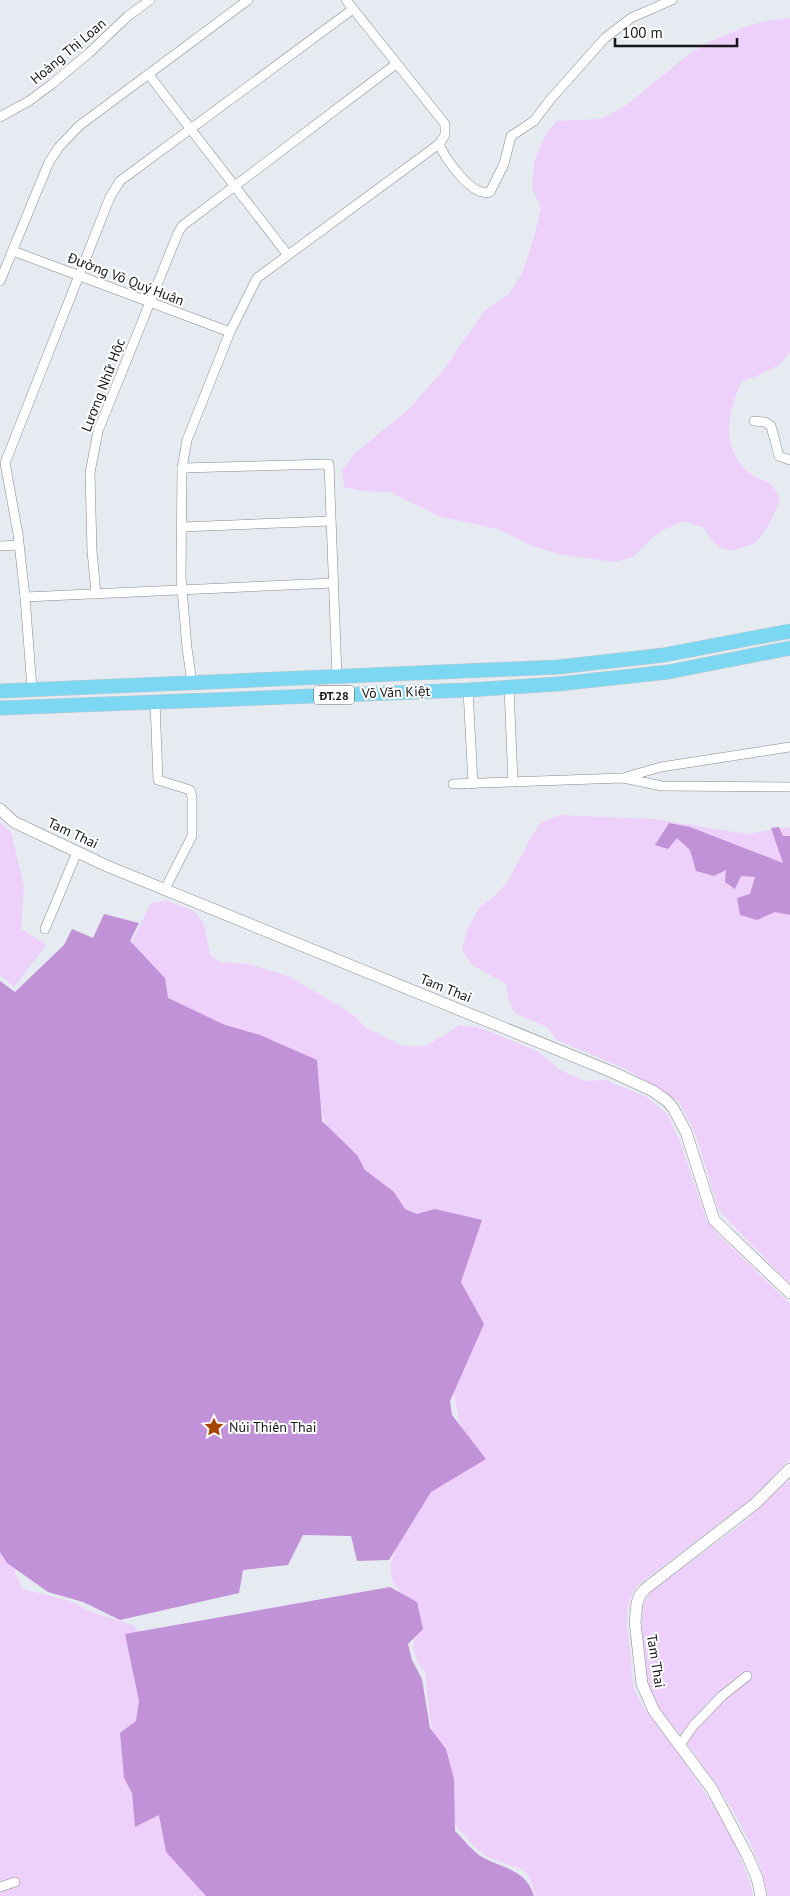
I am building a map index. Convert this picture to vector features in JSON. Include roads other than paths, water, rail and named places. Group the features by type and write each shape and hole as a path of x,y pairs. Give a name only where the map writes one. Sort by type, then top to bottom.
{"main road":[{"name":"Võ Văn Kiệt","path":"0,690 558,667 664,654 790,630"},
{"name":"Võ Văn Kiệt","path":"0,708 509,688 668,672 790,648"},
{"path":"664,654 668,672"}],"street":[{"name":"Hoàng Thị Loan","path":"0,117 52,84 89,53 128,16 150,0"},
{"path":"0,281 49,162 59,147 80,126 248,0"},
{"path":"192,683 182,590 182,468 187,440 230,332 256,278 439,144 445,135 445,124 346,0"},
{"path":"439,144 446,159 465,180 476,190 486,193 490,192 504,164 511,136 534,121 549,101 605,38 631,18 672,0"},
{"path":"32,689 25,597 18,545 2,462 110,197 120,181 353,9"},
{"name":"Lương Nhữ Hộc","path":"96,594 92,551 91,464 98,431 178,233 182,226 396,64"},
{"path":"149,75 287,254"},
{"name":"Đường Võ Quý Huân","path":"13,251 230,332"},
{"path":"754,421 765,422 771,426 779,456 790,460"},
{"path":"182,468 329,464 337,677"},
{"path":"182,527 331,521"},
{"path":"0,546 18,545"},
{"path":"25,597 333,583"},
{"path":"509,688 513,782"},
{"path":"468,690 473,784"},
{"path":"155,702 158,780 190,790 192,797 192,836 165,889"},
{"path":"623,778 661,767 790,746"},
{"path":"453,784 623,778 662,786 790,787"},
{"name":"Tam Thai","path":"0,809 14,822 107,866 612,1072 653,1091 667,1100 686,1132 714,1220 790,1293"},
{"path":"45,928 77,852"},
{"name":"Tam Thai","path":"761,1896 757,1878 748,1857 716,1797 654,1711 644,1692 635,1611 640,1595 645,1589 756,1503 790,1469"},
{"path":"680,1745 693,1726 722,1696 747,1676"},
{"path":"0,1887 15,1882"}],"place":[{"name":"Núi Thiên Thai","path":"214,1427"}]}
